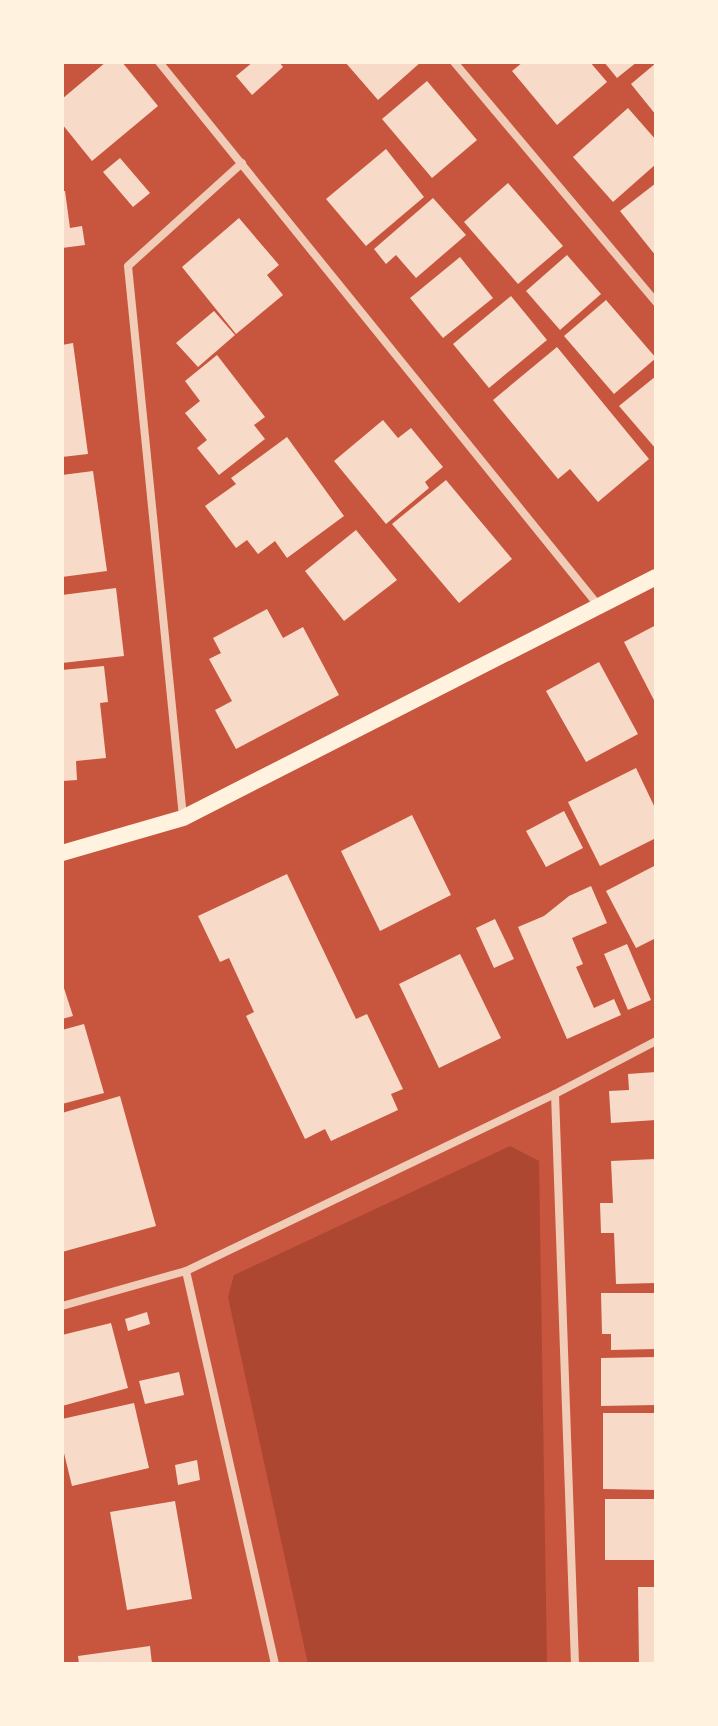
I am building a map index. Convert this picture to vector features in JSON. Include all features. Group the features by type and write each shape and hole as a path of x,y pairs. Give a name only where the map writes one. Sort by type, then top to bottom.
{"main road":[{"path":"62,853 183,818 656,577"}],"street":[{"path":"159,62 599,606"},
{"path":"454,62 656,302"},
{"path":"183,818 128,266 242,163"},
{"path":"62,1306 186,1271 555,1094 656,1041"},
{"path":"555,1094 575,1664"},
{"path":"186,1271 275,1664"}],"shaded area":[{"path":"510,1146 539,1161 547,1664 308,1664 228,1297 234,1275"}],"building":[{"path":"106,62 122,62 158,106 92,161 62,124 62,99"},
{"path":"253,62 279,62 283,67 252,95 236,76"},
{"path":"345,62 421,62 378,100"},
{"path":"523,62 590,62 607,82 557,125 512,71"},
{"path":"604,62 637,62 617,78"},
{"path":"656,63 656,115 631,84"},
{"path":"427,81 477,140 432,178 382,119"},
{"path":"628,108 656,140 656,164 613,202 573,157"},
{"path":"386,149 424,197 366,246 326,199"},
{"path":"120,158 150,193 133,207 103,172"},
{"path":"508,183 563,246 518,284 464,222"},
{"path":"656,183 656,256 620,211"},
{"path":"62,191 65,191 70,228 82,226 85,245 62,248"},
{"path":"433,198 466,235 416,278 396,255 386,264 374,249"},
{"path":"239,218 279,265 267,275 283,295 236,334 182,267"},
{"path":"567,255 601,294 560,330 526,291"},
{"path":"460,257 493,298 443,338 410,298"},
{"path":"511,296 547,340 489,388 453,344"},
{"path":"606,300 656,358 614,394 564,336"},
{"path":"214,311 235,335 198,367 176,343"},
{"path":"73,343 88,454 62,457 62,345"},
{"path":"557,347 649,459 598,502 570,469 558,479 493,400"},
{"path":"217,355 265,417 254,425 265,439 219,475 197,448 207,440 185,413 200,401 185,381"},
{"path":"656,376 656,449 619,406"},
{"path":"383,420 398,438 411,428 443,467 425,482 429,488 386,524 334,461"},
{"path":"287,437 344,516 287,558 275,541 258,554 247,540 236,548 205,506 236,484 231,478"},
{"path":"93,471 107,571 62,577 62,475"},
{"path":"446,480 512,559 459,603 392,524"},
{"path":"356,530 397,580 344,621 305,571"},
{"path":"116,588 124,656 62,663 62,595"},
{"path":"267,609 283,638 303,627 339,695 236,749 215,710 232,701 209,659 221,653 213,638"},
{"path":"656,625 656,704 624,642"},
{"path":"599,662 638,734 586,762 546,691"},
{"path":"104,666 108,702 100,703 106,758 76,761 77,780 62,781 62,670"},
{"path":"636,768 656,810 656,838 600,866 568,802"},
{"path":"564,811 583,848 546,867 526,831"},
{"path":"412,815 451,895 380,931 341,851"},
{"path":"656,865 656,938 636,948 606,891"},
{"path":"287,874 356,1019 367,1014 403,1089 391,1094 398,1110 331,1141 325,1129 305,1139 246,1016 254,1012 229,958 220,962 198,916"},
{"path":"591,886 607,923 572,938 583,964 576,967 594,1008 614,999 621,1015 567,1039 518,927 544,916 569,896"},
{"path":"495,919 514,959 494,968 476,928"},
{"path":"627,944 651,1000 628,1010 604,954"},
{"path":"460,954 501,1038 439,1068 399,984"},
{"path":"62,982 73,1016 62,1019"},
{"path":"84,1024 104,1093 62,1104 62,1030"},
{"path":"656,1072 656,1120 611,1123 609,1091 629,1090 628,1074"},
{"path":"120,1096 156,1226 62,1252 62,1113"},
{"path":"656,1159 656,1283 616,1284 614,1233 601,1233 600,1203 613,1203 611,1161"},
{"path":"601,1293 656,1293 656,1349 611,1350 611,1334 602,1334"},
{"path":"147,1312 150,1324 128,1331 125,1319"},
{"path":"111,1323 128,1388 62,1406 62,1335"},
{"path":"656,1357 656,1405 601,1406 601,1358"},
{"path":"179,1372 184,1395 145,1404 139,1381"},
{"path":"134,1403 149,1468 72,1486 62,1445 62,1419"},
{"path":"603,1413 656,1413 656,1490 603,1489"},
{"path":"197,1460 200,1480 178,1485 175,1465"},
{"path":"605,1499 656,1499 656,1560 605,1560"},
{"path":"175,1501 192,1599 127,1610 110,1512"},
{"path":"638,1587 656,1587 656,1664 639,1664"},
{"path":"150,1646 152,1664 79,1664 78,1656"}]}
